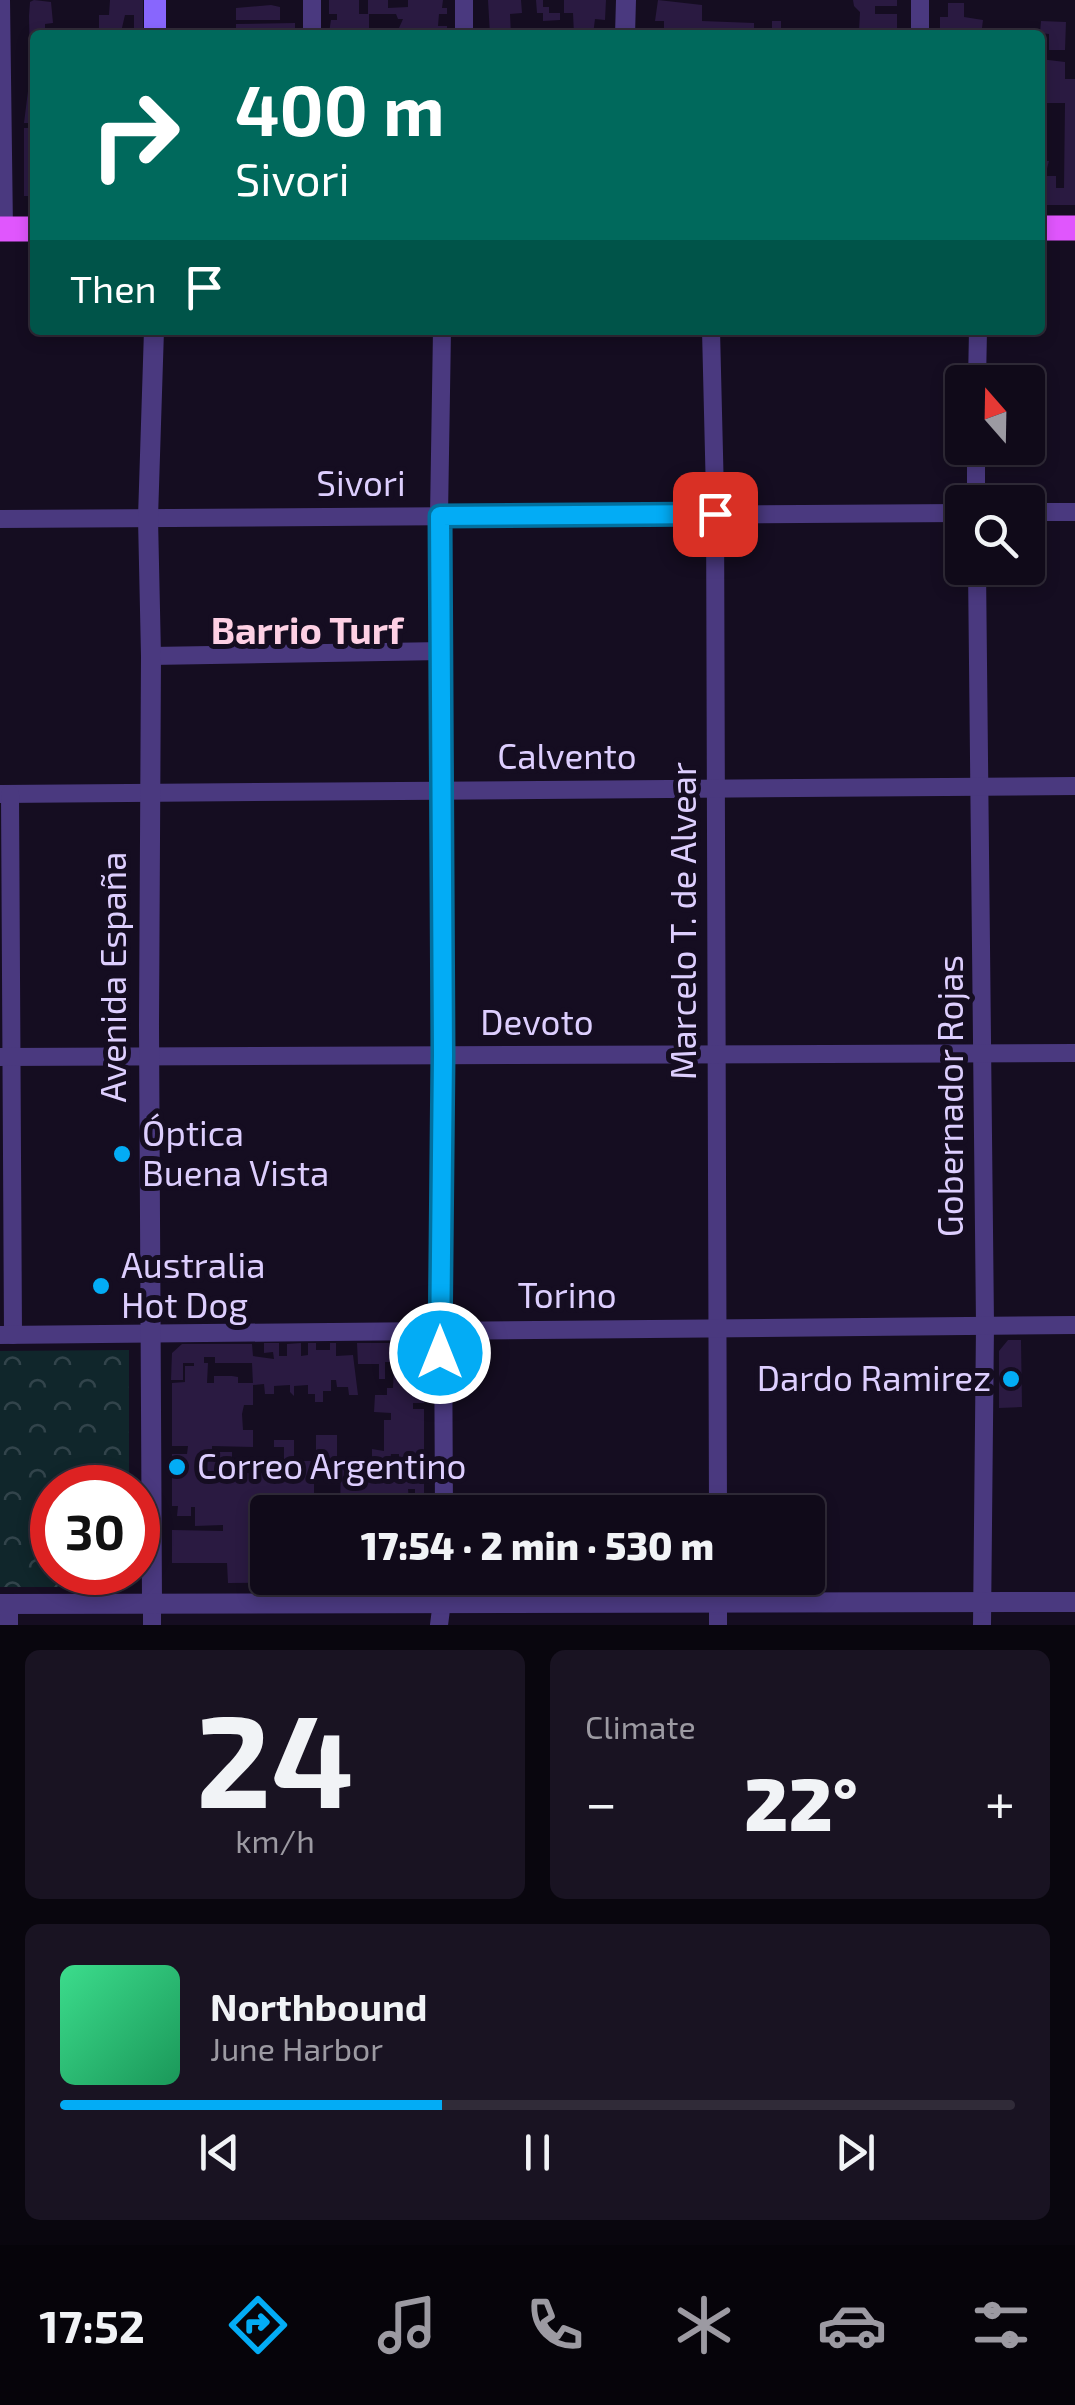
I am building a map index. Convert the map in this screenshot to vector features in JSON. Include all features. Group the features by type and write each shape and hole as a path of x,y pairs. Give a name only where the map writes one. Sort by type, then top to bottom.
{"main road":[{"path":"155,0 155,30"},
{"path":"1045,228 1075,228"},
{"path":"2,230 30,229"}],"street":[{"path":"1,0 2,230"},
{"path":"312,0 312,30"},
{"path":"464,0 464,30"},
{"path":"626,0 626,30"},
{"path":"920,0 920,30"},
{"name":"Avenida España","path":"152,1625 148,518 154,335"},
{"path":"442,335 444,1495"},
{"name":"Marcelo T. de Alvear","path":"711,335 718,1495"},
{"path":"977,365 978,335"},
{"name":"Sivori","path":"0,519 945,512"},
{"path":"1045,512 1075,512"},
{"name":"Gobernador Rojas","path":"977,585 984,1054 982,1614"},
{"path":"151,656 442,651"},
{"name":"Calvento","path":"5,794 1075,786"},
{"path":"5,794 6,1335"},
{"name":"Devoto","path":"6,1057 1075,1053"},
{"name":"Torino","path":"6,1335 1075,1325"},
{"path":"440,1625 443,1595"},
{"path":"718,1595 718,1625"},
{"path":"6,1611 152,1602 442,1601 718,1602 982,1614 1075,1602"}],"green space":[{"path":"129,1350 129,1465 30,1465 30,1587 0,1587 0,1351"}],"building":[{"path":"110,0 143,0 143,30 134,30 134,15 125,15 121,30 99,30 99,15 109,15"},
{"path":"329,0 359,0 359,14 368,14 368,0 388,0 388,8 408,7 408,0 443,0 442,8 447,8 447,14 439,14 438,26 447,26 447,30 401,30 403,19 396,14 369,14 369,30 329,30 337,14 329,14"},
{"path":"488,0 521,0 522,13 510,14 511,30 490,30"},
{"path":"536,0 543,0 549,13 560,13 560,20 543,21 543,13 537,13"},
{"path":"564,0 606,0 605,20 595,19 594,30 574,30 573,13 564,13"},
{"path":"658,0 702,5 702,21 754,23 754,30 647,30 664,28 664,21 655,21"},
{"path":"853,0 897,0 897,6 875,6 875,14 897,14 897,30 859,30 860,12"},
{"path":"30,2 51,2 53,23 45,24 45,30 30,30 30,61 29,16"},
{"path":"948,3 964,3 964,17 983,20 982,28 1010,30 940,29 940,17 948,17"},
{"path":"280,7 280,20 236,20 236,8"},
{"path":"772,21 781,21 781,28 797,28 797,30 772,30"},
{"path":"1041,21 1066,22 1065,50 1049,50 1049,34 1040,30"},
{"path":"295,23 295,30 236,30 236,24"},
{"path":"1045,60 1065,62 1065,79 1075,79 1075,205 1045,205 1045,176 1056,176 1056,188 1064,188 1065,103 1045,103"},
{"path":"29,83 30,83 30,123 24,123"},
{"path":"24,128 30,128 30,196 24,196"},
{"name":"Dardo Ramirez","path":"1008,1340 1021,1340 1022,1407 999,1408 999,1351"},
{"path":"264,1343 279,1343 279,1356 287,1356 287,1344 301,1343 301,1356 308,1355 308,1343 316,1343 316,1350 330,1350 330,1343 336,1343 336,1356 353,1355 358,1395 349,1395 348,1387 337,1387 336,1380 331,1380 331,1391 323,1391 323,1402 315,1402 315,1394 308,1394 308,1385 294,1386 294,1396 290,1385 274,1386 274,1394 265,1394 264,1384 253,1385 253,1405 244,1405 242,1414 243,1430 253,1430 253,1447 212,1446 212,1452 232,1452 232,1473 284,1473 284,1447 274,1447 274,1440 294,1440 294,1461 314,1461 314,1495 250,1495 250,1583 228,1583 227,1563 172,1563 172,1530 223,1531 223,1525 195,1526 195,1507 191,1507 191,1516 177,1516 178,1506 172,1506 172,1454 187,1454 188,1446 172,1446 172,1383 185,1382 185,1366 194,1363 183,1363 183,1380 171,1380 172,1353 182,1344 252,1344 253,1356 274,1359 273,1352 264,1353","holes":["204,1357 215,1357 215,1363 252,1363 253,1383 238,1383 238,1377 232,1376 214,1376 214,1383 207,1383 208,1363 204,1363"]},
{"path":"357,1343 392,1343 392,1362 385,1362 385,1379 379,1379 379,1364 358,1364"},
{"path":"408,1361 415,1361 415,1368 419,1368 418,1385 411,1385 411,1396 424,1396 424,1403 413,1403 413,1409 424,1409 424,1459 399,1459 399,1454 391,1454 390,1462 424,1462 424,1495 415,1495 415,1489 408,1489 408,1495 340,1495 341,1459 372,1459 372,1449 384,1451 384,1420 391,1420 391,1413 374,1412 375,1395 387,1395 387,1388 393,1388 394,1366 408,1366"},
{"path":"316,1435 337,1435 337,1459 316,1459"}],"place":[{"name":"Óptica Buena Vista","path":"122,1154"},
{"name":"Australia Hot Dog","path":"101,1286"},
{"name":"Dardo Ramirez","path":"1011,1379"},
{"name":"Correo Argentino","path":"177,1467"}],"district":[{"name":"Barrio Turf","path":"307,631"}],"route":[{"path":"440,1353 440,516 715,514"}]}
